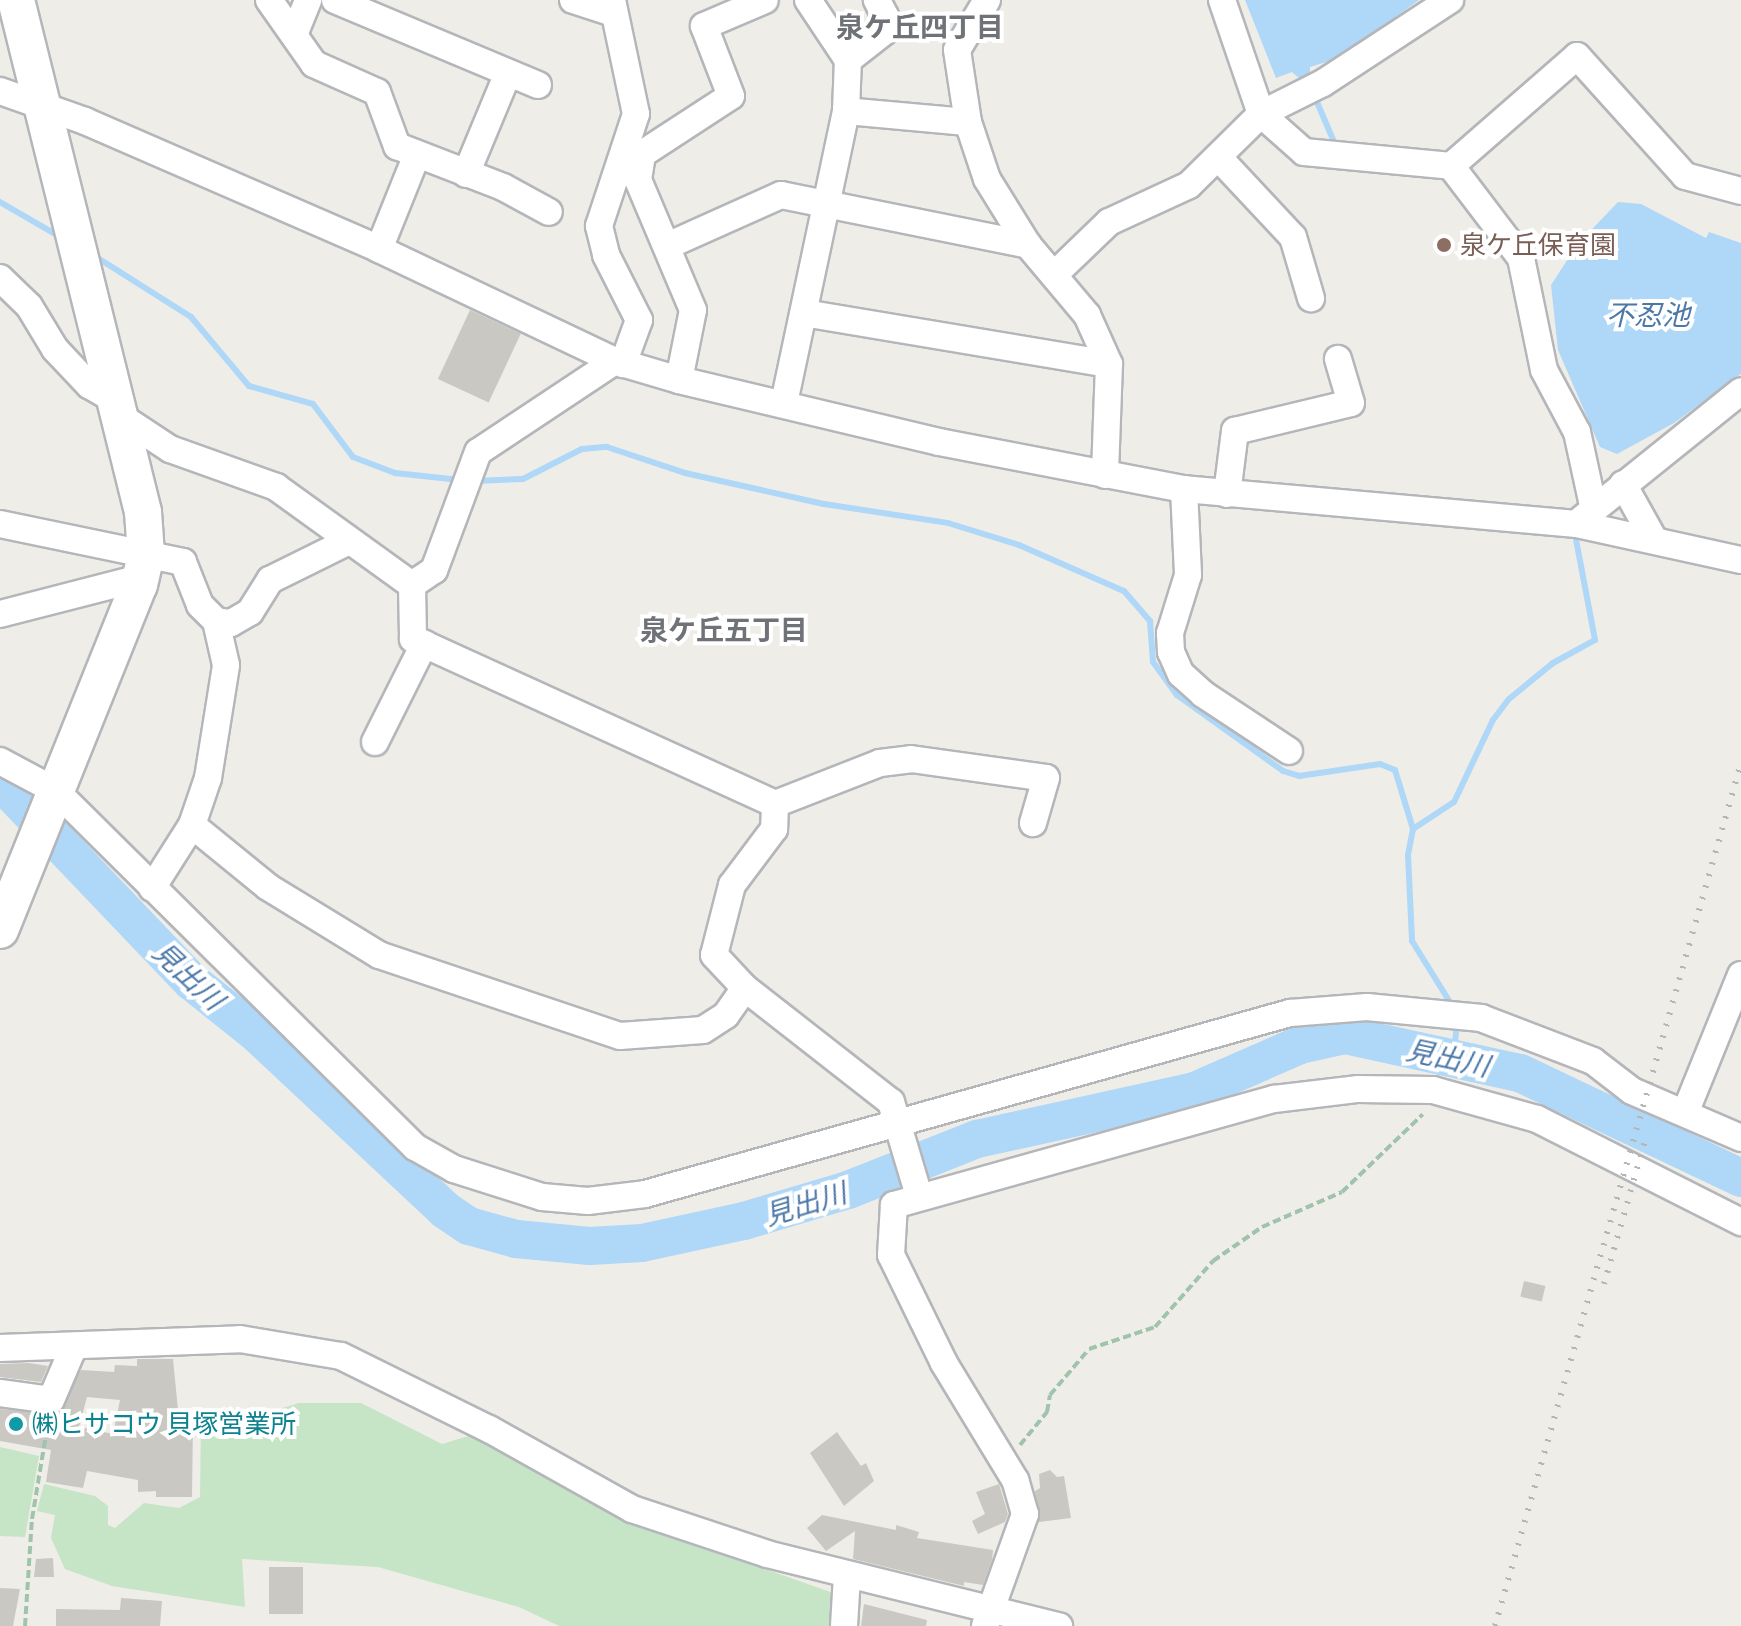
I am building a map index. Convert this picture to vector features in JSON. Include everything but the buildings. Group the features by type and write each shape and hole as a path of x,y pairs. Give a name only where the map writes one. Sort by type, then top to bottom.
{"street":[{"path":"0,930 143,566 143,512 39,104 16,0"},
{"path":"269,0 314,64 377,92 397,146 416,157 503,187 549,212"},
{"path":"294,35 308,0"},
{"path":"335,0 538,85"},
{"path":"412,585 434,570 478,452 619,362 639,320 606,255 599,226 636,114 612,7 573,0"},
{"path":"679,380 693,310 638,180 642,154 731,96 704,26 765,0"},
{"path":"784,403 846,111 848,60 808,0"},
{"path":"848,60 885,31 885,16 877,0"},
{"path":"987,0 957,50 968,122 987,179 1028,245 1056,273 1087,315 1109,364 1105,475"},
{"path":"1222,0 1261,114 1304,152 1451,166 1577,56 1685,176 1741,191"},
{"path":"1056,273 1109,222 1189,185 1261,114 1323,83 1450,0"},
{"path":"466,174 508,73"},
{"path":"0,91 39,104 379,249 619,362 679,380 1105,475 1184,489 1585,517 1741,560"},
{"path":"846,111 968,122"},
{"path":"379,249 416,157"},
{"path":"1219,158 1293,237 1311,298"},
{"path":"1451,166 1521,258 1544,370 1577,432 1585,517"},
{"path":"667,246 781,195 828,201 1028,245"},
{"path":"0,278 29,306 72,367 115,407 170,449 276,487 412,585"},
{"path":"804,313 1109,364"},
{"path":"1227,494 1235,431 1351,403 1338,359"},
{"path":"1585,517 1741,391"},
{"path":"1623,484 1653,538"},
{"path":"1184,489 1188,575 1170,633 1171,652 1181,674 1203,694 1289,751"},
{"path":"0,524 143,566"},
{"path":"216,621 231,623 241,618 270,580 349,541"},
{"path":"0,614 143,566 183,562 200,605 216,621 226,665 224,701 208,778 192,825 152,888"},
{"path":"412,585 413,639 775,804 880,763 911,759 1046,778 1033,823"},
{"path":"375,742 424,644"},
{"path":"0,761 56,791 415,1147 454,1169 506,1188 588,1201 645,1194 1290,1013 1367,1007 1481,1018 1593,1061 1632,1091 1741,1138"},
{"path":"775,804 774,829 732,885 714,955 745,988 891,1102 919,1196"},
{"path":"192,825 268,887 379,955 620,1036 703,1030 726,1015 745,988"},
{"path":"1685,1113 1741,975"},
{"path":"988,1618 1025,1514 1003,1461 944,1363 891,1255 894,1205 1274,1099 1358,1089 1448,1093 1537,1119 1741,1222"},
{"path":"0,1348 240,1339 341,1356 632,1509 988,1618 1059,1626"},
{"path":"0,1393 51,1400 74,1346"},
{"path":"844,1626 847,1576"}],"path":[{"path":"1003,1461 1035,1431 1047,1412 1050,1395 1089,1349 1155,1327 1213,1261 1262,1227 1342,1192 1448,1093"},
{"path":"25,1626 32,1519 51,1400"}],"green space":[{"path":"299,1403 361,1403 442,1444 475,1434 623,1519 839,1595 834,1626 559,1626 519,1607 378,1567 242,1559 245,1607 112,1586 65,1569 51,1538 55,1515 37,1511 44,1484 95,1496 108,1506 108,1525 115,1528 144,1503 179,1508 200,1497 201,1418 249,1418"},
{"path":"0,1447 39,1456 25,1537 0,1536"}],"water":[{"path":"1245,0 1419,0 1339,58 1310,67 1310,74 1301,80 1292,72 1276,78"},
{"name":"不忍池","path":"1618,202 1641,204 1706,238 1709,232 1741,243 1741,374 1674,423 1617,454 1600,447 1558,350 1551,285 1577,245"}],"waterway":[{"path":"1314,95 1334,142"},
{"path":"0,202 62,238"},
{"path":"93,255 191,317 249,386 313,404 353,457 395,473 460,480"},
{"path":"475,481 523,479 582,449 607,447 685,473 824,504 948,523 1019,545 1124,591 1150,621 1153,662 1177,695 1283,771 1299,776 1380,764 1395,770 1413,829 1408,855 1412,941 1453,1007"},
{"path":"1413,829 1454,802 1493,720 1509,699 1553,663 1595,640 1576,539"},
{"name":"見出川","path":"0,781 191,981 255,1032 445,1210 469,1226 516,1239 590,1246 642,1243 744,1221 848,1190 977,1139 1195,1091 1300,1045 1345,1035 1520,1073 1741,1178"},
{"path":"1454,1055 1457,1021"}],"railway":[{"path":"1495,1626 1741,763"},
{"path":"1604,1284 1645,1141"}],"place":[{"name":"泉ケ丘保育園","path":"1444,245"},
{"name":"㈱ヒサコウ 貝塚営業所","path":"16,1424"}],"district":[{"name":"泉ケ丘四丁目","path":"920,26"},
{"name":"泉ケ丘五丁目","path":"724,629"}]}
